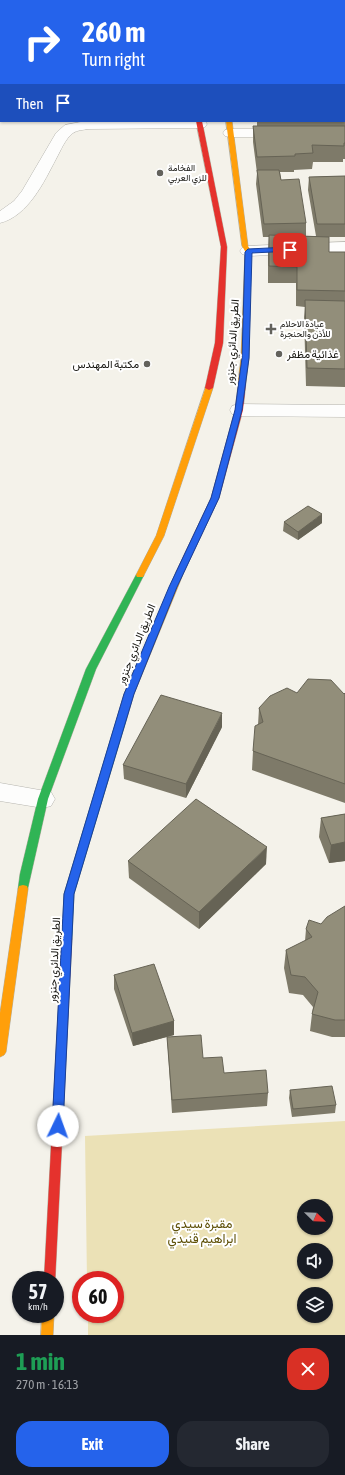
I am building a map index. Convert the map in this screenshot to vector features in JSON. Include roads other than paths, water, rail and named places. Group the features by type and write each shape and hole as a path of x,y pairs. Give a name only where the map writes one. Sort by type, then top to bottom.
{"main road":[{"name":"الطريق الدائري جنزور","path":"0,1052 25,874 43,799 91,669 160,536 208,394 219,343 224,247 199,123"},
{"name":"الطريق الدائري جنزور","path":"50,1271 69,894 129,694 173,587 215,498 239,410 246,358 248,252 245,246 229,127"},
{"path":"47,1335 48,1323"}],"street":[{"path":"0,218 8,214 24,201 61,136 70,128 88,125 199,123"},
{"path":"229,127 345,133"},
{"path":"248,252 345,247"},
{"path":"239,410 345,411"},
{"path":"0,792 43,799"}],"place":[{"name":"الفخامة للزي العربي","path":"160,173"},
{"name":"عيادة الاحلام للأذن والحنجرة","path":"271,329"},
{"name":"غذائية مظفر","path":"279,354"},
{"name":"مكتبة المهندس","path":"147,364"}],"park label":[{"name":"مقبرة سيدي ابراهيم قنيدي","path":"202,1230"}]}
